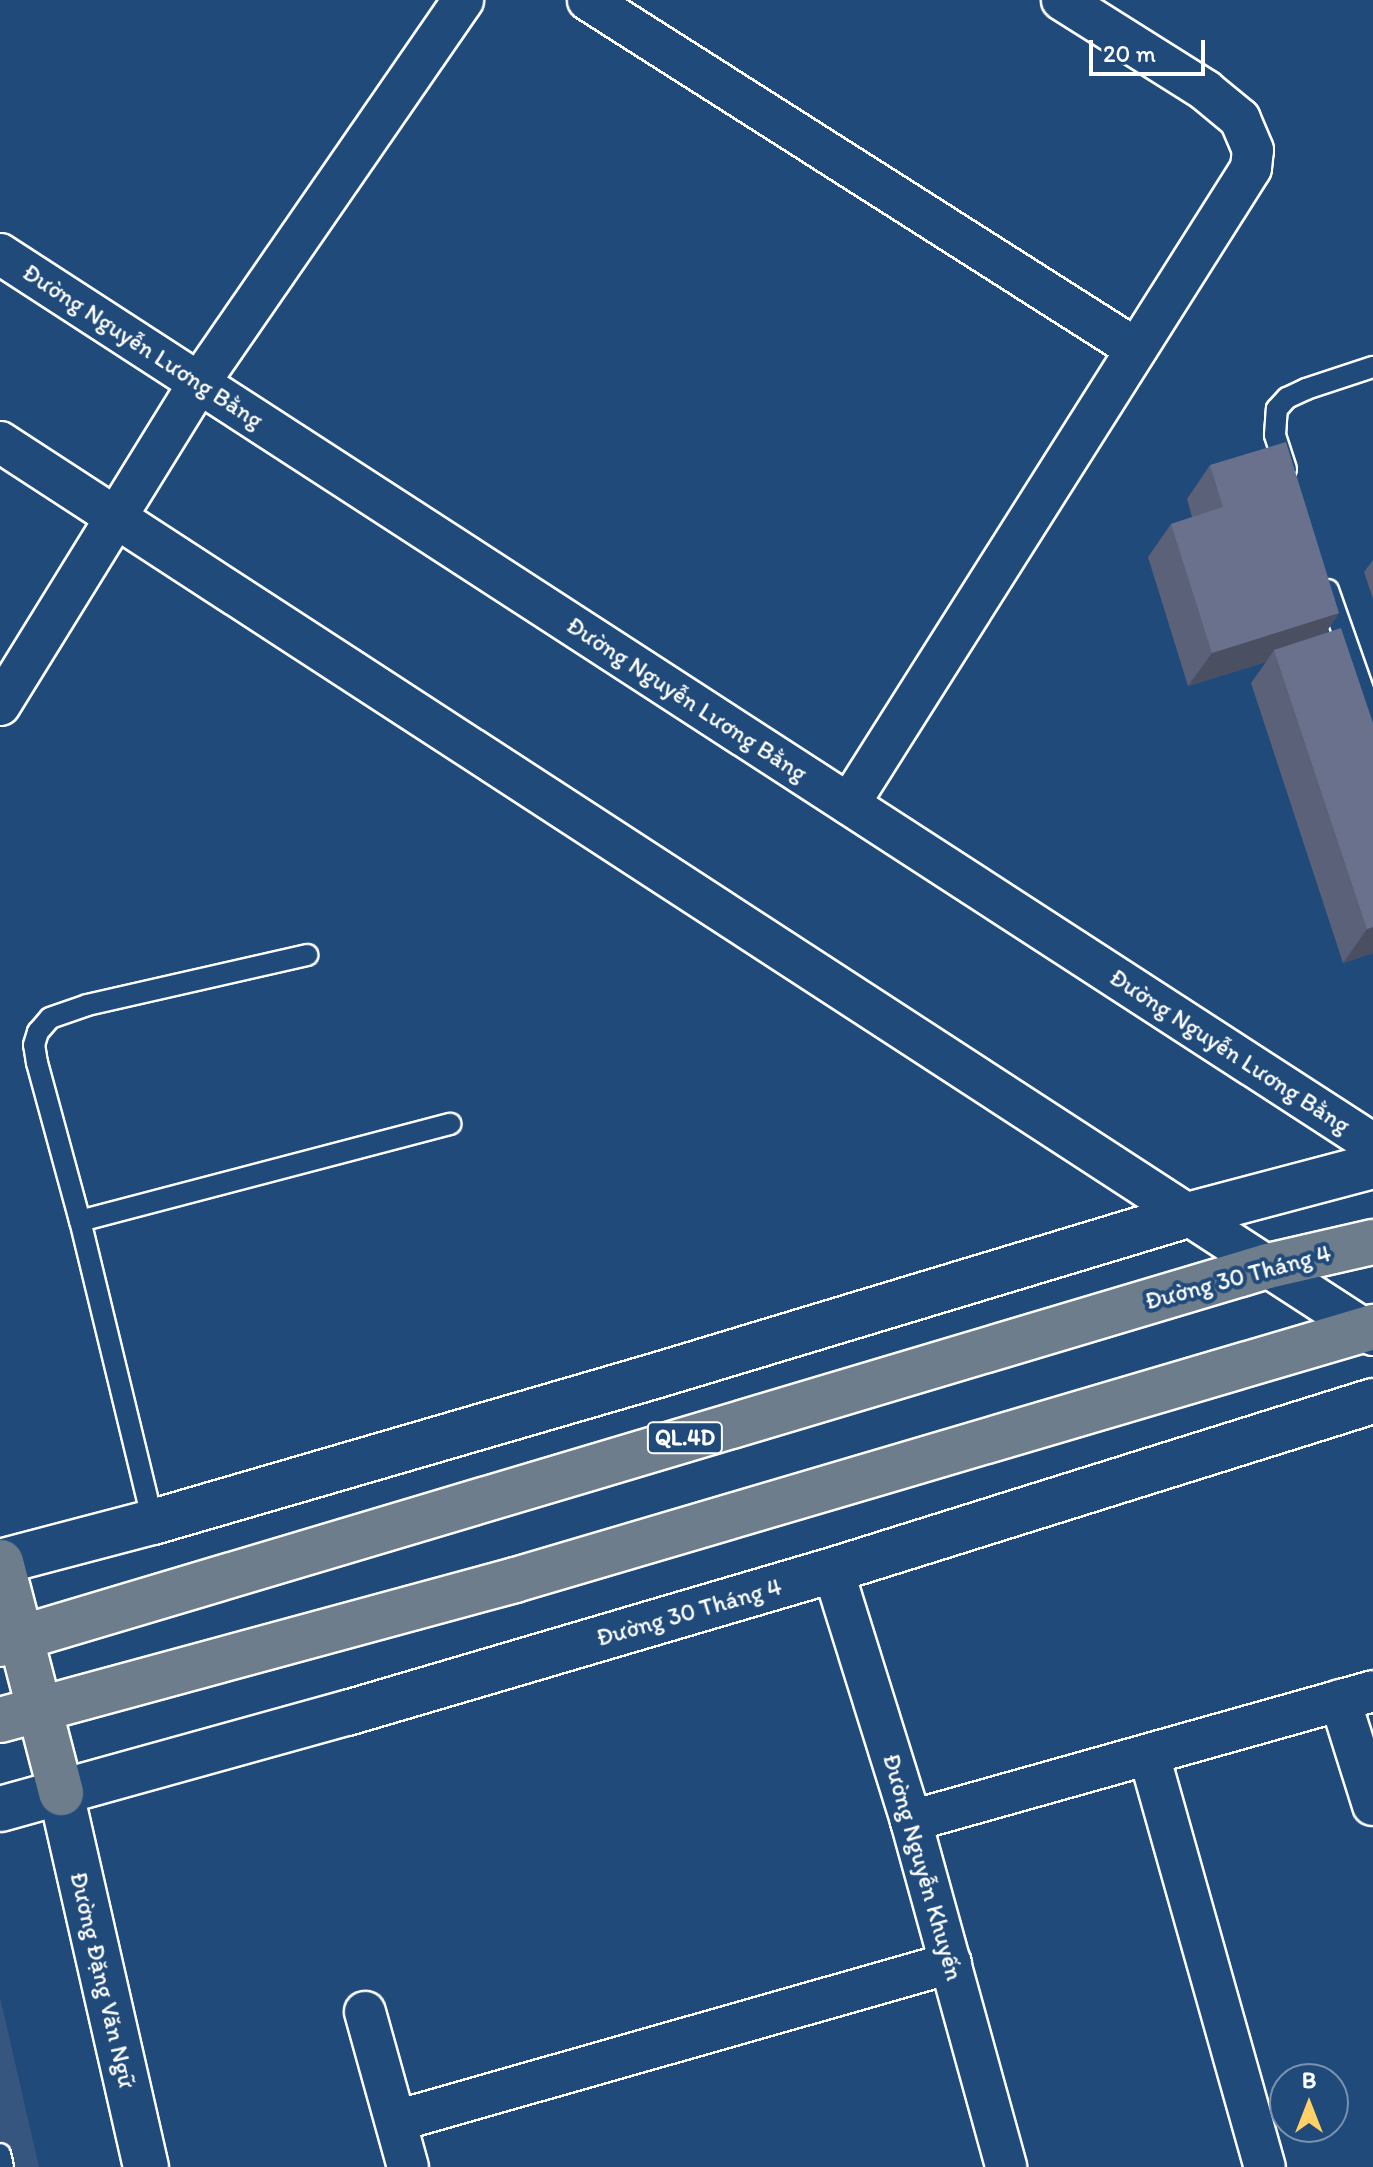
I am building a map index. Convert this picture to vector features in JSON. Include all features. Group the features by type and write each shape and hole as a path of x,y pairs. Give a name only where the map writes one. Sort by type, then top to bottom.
{"highway":[{"name":"Đường 30 Tháng 4","path":"11,1641 1268,1266 1373,1242"},
{"path":"0,1720 515,1580 1370,1330"},
{"path":"0,1561 11,1641 42,1710 61,1793"}],"street":[{"path":"0,705 118,519 199,383 463,0"},
{"path":"588,0 1136,349"},
{"path":"849,804 1251,168 1253,150 1240,119 1205,90 1062,0"},
{"name":"Đường Nguyễn Lương Bằng","path":"0,254 1373,1144"},
{"path":"0,442 1188,1215 1370,1330"},
{"path":"0,1561 153,1522 1188,1215 1373,1166"},
{"name":"Đường 30 Tháng 4","path":"0,1809 347,1713 833,1570 1373,1401"},
{"name":"Đường Nguyễn Khuyến","path":"833,1570 911,1821 1006,2167"},
{"path":"911,1821 1357,1696 1373,1805"},
{"path":"1149,1755 1265,2167"},
{"name":"Đường Đặng Văn Ngữ","path":"61,1793 146,2167"},
{"path":"396,2121 951,1963"},
{"path":"365,2012 408,2167"}],"lane":[{"path":"1291,482 1275,435 1277,409 1287,398 1306,389 1373,367"},
{"path":"1321,570 1373,718"},
{"path":"153,1522 34,1045 38,1032 50,1018 87,1005 307,955"},
{"path":"80,1221 451,1124"},
{"path":"0,2154 3,2167"}],"shaded area":[{"path":"0,1997 39,2167 0,2167"}],"building":[{"path":"1286,442 1339,613 1212,653 1171,524 1223,507 1210,465"},
{"path":"1341,628 1373,723 1373,927 1367,929 1274,650"}]}
